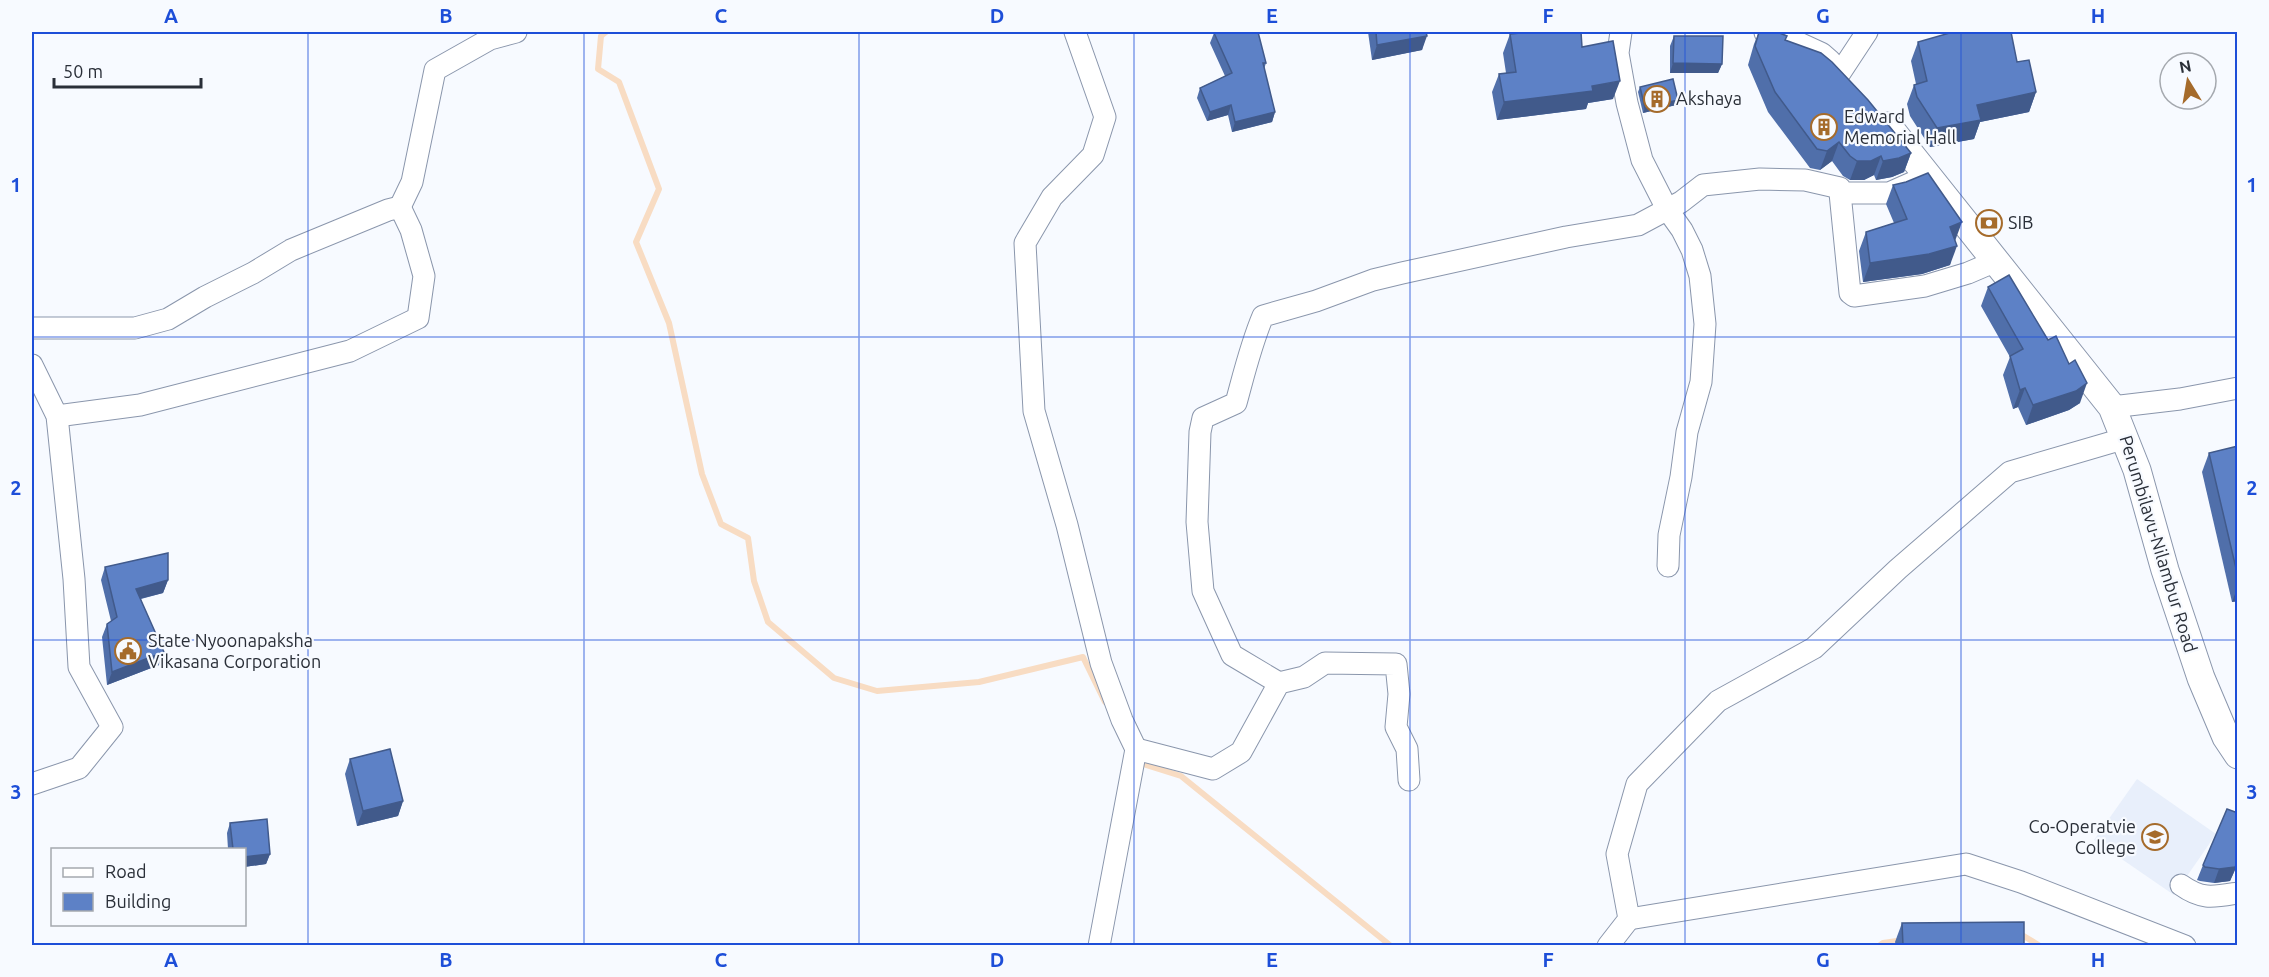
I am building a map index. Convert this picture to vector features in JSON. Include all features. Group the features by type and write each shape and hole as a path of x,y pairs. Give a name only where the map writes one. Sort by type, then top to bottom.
{"main road":[{"name":"Perumbilavu-Nilambur Road","path":"1768,32 1820,56 1854,89 1926,173 2112,407 2137,470 2164,570 2194,659 2214,711 2226,737 2238,755"}],"street":[{"path":"32,328 135,328 151,325 168,319 291,250 400,207 412,182 435,70 490,39 516,32"},
{"path":"1075,32 1105,117 1093,155 1052,197 1025,243 1034,411 1101,663 1122,720 1136,749 1099,945"},
{"path":"1621,32 1618,53 1642,160 1667,209 1682,230 1692,250 1700,276 1705,324 1701,382 1687,432 1681,477 1669,535 1668,567"},
{"path":"1854,89 1867,32"},
{"path":"1840,193 1889,193 1913,184 1926,173"},
{"path":"1279,683 1232,655 1203,591 1197,522 1200,432 1203,418 1236,403 1253,340 1263,316 1316,301 1373,280 1566,237 1638,225 1681,202 1703,185 1760,179 1805,180 1840,188 1850,293 1854,296 1925,286 1968,273 1996,261"},
{"path":"57,416 140,405 350,351 418,318 424,276 411,230 400,207"},
{"path":"32,365 57,416 74,579 79,667 112,727 79,768 32,784"},
{"path":"2112,407 2180,399 2238,388"},
{"path":"1629,919 1617,854 1637,784 1718,701 1814,648 1898,569 2010,472 2126,438"},
{"path":"1136,749 1213,769 1241,752 1279,683 1304,676 1325,663 1396,664 1399,694 1396,727 1407,749 1409,780"},
{"path":"1608,945 1629,919 1966,864 2021,882 2185,945"},
{"path":"2181,885 2191,892 2206,897 2238,893"}],"shaded area":[{"name":"Co-Operatvie College","path":"2137,779 2216,834 2174,895 2094,840"}],"building":[{"path":"1258,32 1275,112 1235,122 1231,105 1210,112 1200,88 1232,73 1214,33"},
{"path":"1376,32 1426,32 1427,36 1377,45"},
{"path":"1581,32 1582,47 1613,41 1620,81 1592,86 1593,91 1504,102 1499,74 1516,72 1510,34"},
{"path":"1759,32 1777,32 1787,36 1785,40 1821,53 1868,100 1911,153 1883,161 1881,156 1871,161 1857,161 1839,142 1827,151 1817,149 1775,92 1755,46"},
{"path":"1953,32 2011,32 2017,62 2029,60 2036,92 1977,105 1981,120 1937,128 1917,97 1914,85 1927,81 1918,42"},
{"path":"1674,36 1723,36 1722,64 1673,63"},
{"name":"Akshaya","path":"1673,79 1678,100 1645,108 1640,87"},
{"path":"1928,173 1962,222 1950,227 1957,246 1929,254 1870,263 1866,232 1907,219 1893,185"},
{"path":"2009,275 2048,340 2056,336 2069,364 2075,360 2087,383 2076,391 2033,405 2025,388 2020,390 2010,356 2023,349 1988,287"},
{"path":"2238,446 2238,577 2209,453"},
{"path":"168,553 168,580 136,589 164,652 112,672 107,624 117,617 105,567"},
{"path":"390,749 403,801 363,811 350,759"},
{"path":"2227,809 2238,813 2238,861 2235,867 2219,869 2205,867 2203,865"},
{"path":"267,819 270,854 246,857 246,848 233,848 230,823"},
{"path":"2024,922 2024,945 1903,945 1902,923"}],"waterway":[{"path":"606,32 601,36 598,69 619,82 659,189 636,242 669,323 702,474 721,524 748,538 754,581 768,622 834,678 877,691 979,682 1083,657 1105,702"},
{"path":"1146,765 1181,776 1391,946"},
{"path":"2017,932 2040,946"},
{"path":"1879,946 1883,943 1904,940"}],"place":[{"name":"Akshaya","path":"1657,99"},
{"name":"Edward Memorial Hall","path":"1824,127"},
{"name":"SIB","path":"1989,223"},
{"name":"State Nyoonapaksha Vikasana Corporation","path":"128,651"},
{"name":"Co-Operatvie College","path":"2155,837"}]}
